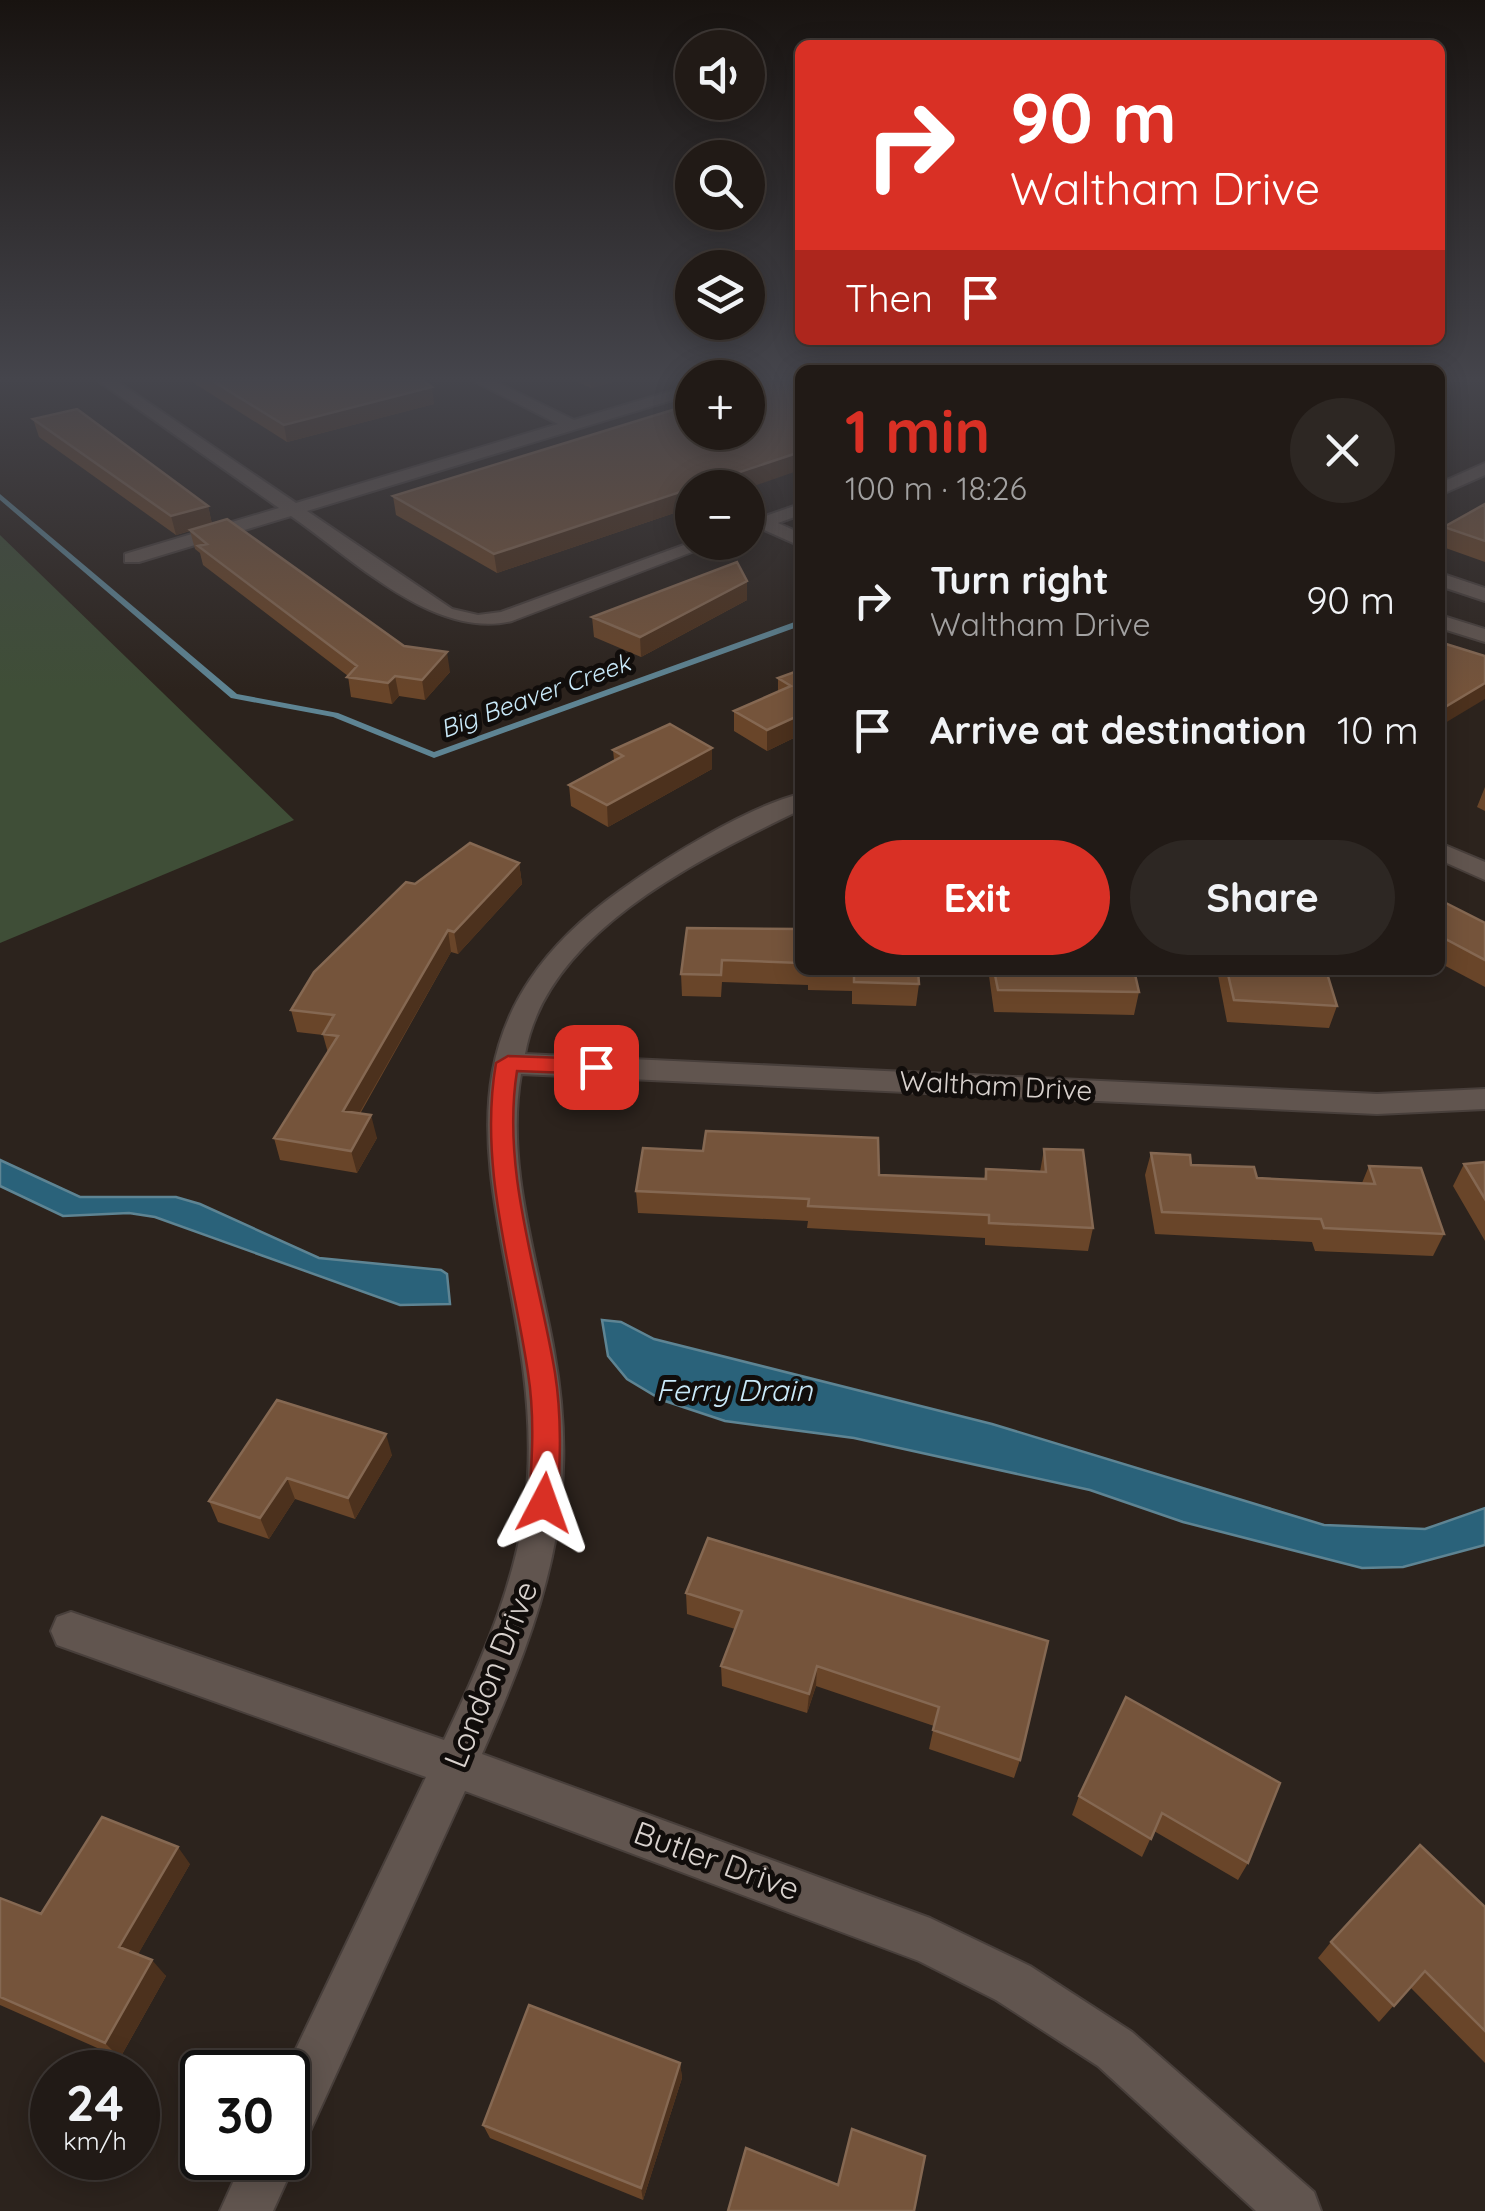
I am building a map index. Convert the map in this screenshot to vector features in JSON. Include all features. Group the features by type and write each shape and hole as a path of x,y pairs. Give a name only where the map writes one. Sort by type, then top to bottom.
{"street":[{"path":"256,483 445,614 478,621 505,617 675,554"},
{"path":"132,558 379,483"},
{"path":"765,523 795,511"},
{"path":"765,529 795,538"},
{"path":"1445,581 1485,596"},
{"path":"1445,623 1485,636"},
{"name":"London Drive","path":"310,2075 510,1640 528,1587 546,1480 542,1376 501,1139 508,1063 539,990 594,922 657,873 795,803"},
{"path":"1445,852 1485,872"},
{"name":"Waltham Drive","path":"508,1063 1377,1104 1485,1099"},
{"name":"Butler Drive","path":"72,1632 454,1765 819,1897 930,1942 1012,1983 1114,2049 1294,2211"},
{"path":"246,2211 261,2180"}],"green space":[{"path":"0,535 294,820 0,943"}],"water":[{"path":"0,1160 80,1197 176,1197 200,1204 319,1258 441,1270 447,1274 450,1304 400,1305 155,1217 129,1213 63,1216 0,1186"},
{"name":"Ferry Drain","path":"602,1320 621,1322 654,1339 992,1424 1324,1525 1425,1529 1485,1508 1485,1545 1403,1567 1362,1568 1183,1522 1090,1490 854,1438 725,1421 662,1400 627,1379 608,1356"}],"building":[{"path":"124,483 177,483 208,506 171,516"},
{"path":"435,483 675,483 675,494 494,554 393,496"},
{"path":"1485,504 1485,541 1445,526"},
{"path":"227,519 404,646 447,652 422,680 395,676 388,683 347,677 357,666 198,546 207,544 190,530"},
{"path":"737,562 747,581 640,637 592,617"},
{"path":"1445,645 1485,656 1485,683 1445,707"},
{"path":"795,672 795,717 767,730 734,711 791,686 778,678"},
{"path":"670,724 712,748 607,805 569,785 623,756 613,750"},
{"path":"470,843 519,863 454,932 448,930 343,1111 371,1115 351,1151 274,1138 338,1036 323,1034 334,1015 291,1010 314,972 406,882 415,884"},
{"path":"1445,903 1485,923 1485,960 1445,939"},
{"path":"687,928 795,929 795,963 722,960 721,975 681,974"},
{"path":"854,975 918,975 919,984 854,982"},
{"path":"995,975 1135,975 1139,992 998,990"},
{"path":"1228,975 1328,975 1337,1006 1234,1000"},
{"path":"706,1131 878,1138 879,1175 986,1179 986,1169 1046,1172 1044,1149 1083,1150 1093,1228 989,1223 989,1215 808,1206 809,1199 636,1191 643,1148 703,1151"},
{"path":"1151,1153 1190,1155 1191,1165 1254,1167 1257,1178 1375,1184 1369,1166 1421,1168 1444,1234 1324,1228 1321,1219 1162,1212"},
{"path":"1485,1162 1485,1199 1464,1164"},
{"path":"277,1400 386,1434 348,1498 287,1478 260,1518 209,1501"},
{"path":"708,1538 1048,1641 1020,1760 933,1730 939,1707 817,1666 809,1694 721,1666 742,1611 686,1593"},
{"path":"1126,1697 1280,1783 1248,1863 1162,1813 1151,1839 1079,1796"},
{"path":"102,1817 178,1847 119,1947 152,1960 105,2043 0,1997 0,1898 41,1914"},
{"path":"1420,1845 1485,1907 1485,2031 1425,1971 1394,2006 1331,1942"},
{"path":"529,2005 680,2063 641,2188 483,2125"},
{"path":"852,2129 925,2156 914,2211 728,2211 746,2148 838,2185"}],"waterway":[{"name":"Big Beaver Creek","path":"0,496 234,696 335,715 434,755 795,625"}],"route":[{"path":"544,1503 548,1436 542,1376 507,1187 501,1139 502,1097 508,1063 596,1067"}]}
